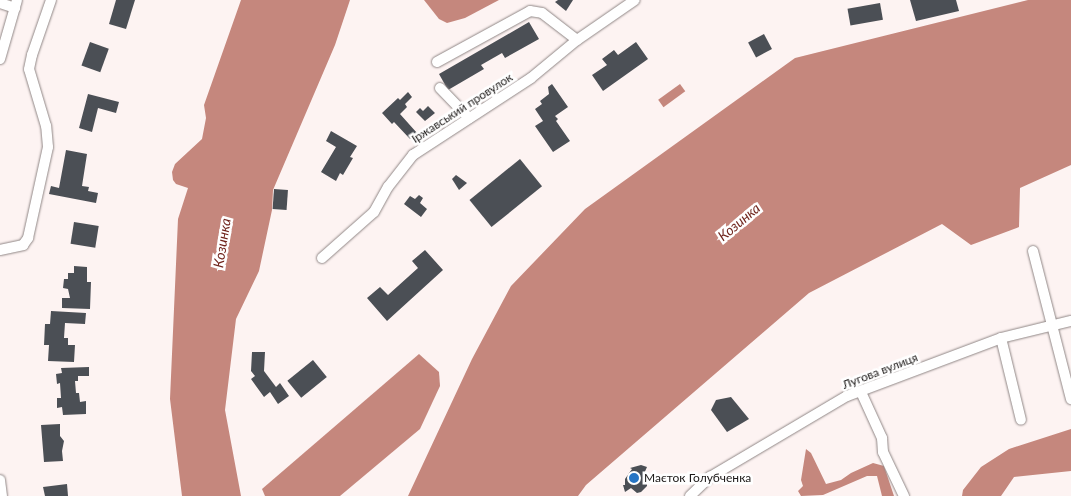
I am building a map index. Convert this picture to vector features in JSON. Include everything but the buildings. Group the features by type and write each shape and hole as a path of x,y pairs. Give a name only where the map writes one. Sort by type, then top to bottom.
{"street":[{"path":"0,250 23,245 28,238 48,147 46,126 29,69 51,0"},
{"name":"Іржавський провулок","path":"322,258 374,212 388,187 413,155 532,78 577,40 634,0"},
{"path":"0,3 16,4 0,59"},
{"path":"437,62 530,12 542,13 577,40"},
{"path":"440,88 470,118"},
{"path":"1033,251 1071,399"},
{"name":"Лугова вулиця","path":"690,496 710,477 847,396 1001,338 1071,321"},
{"path":"1001,338 1021,420"},
{"path":"861,392 882,438 883,452 904,496"},
{"path":"0,480 2,496"}],"water":[{"name":"Козинка","path":"241,0 350,0 335,45 273,190 272,210 259,271 236,319 225,410 241,496 182,496 170,399 178,219 188,188 176,184 173,180 172,172 175,164 202,139 206,118 204,105"},
{"path":"424,0 499,0 465,18 447,23 439,19"},
{"name":"Козинка","path":"1028,0 1071,0 1071,165 1020,188 1019,227 971,245 942,224 809,293 586,485 578,496 408,496 472,359 511,286 585,209 795,58"},
{"path":"680,84 685,91 663,107 658,100"},
{"path":"419,354 439,372 440,386 420,429 340,496 265,496 262,489"},
{"path":"1071,429 1071,471 1014,477 1001,496 962,496 963,490 981,467 1009,449"},
{"path":"806,449 811,453 826,484 841,480 873,463 884,466 894,496 882,496 877,476 867,476 823,495 801,496 798,491 803,486 801,480"}],"place":[{"name":"Маєток Голубченка","path":"634,478"}]}
